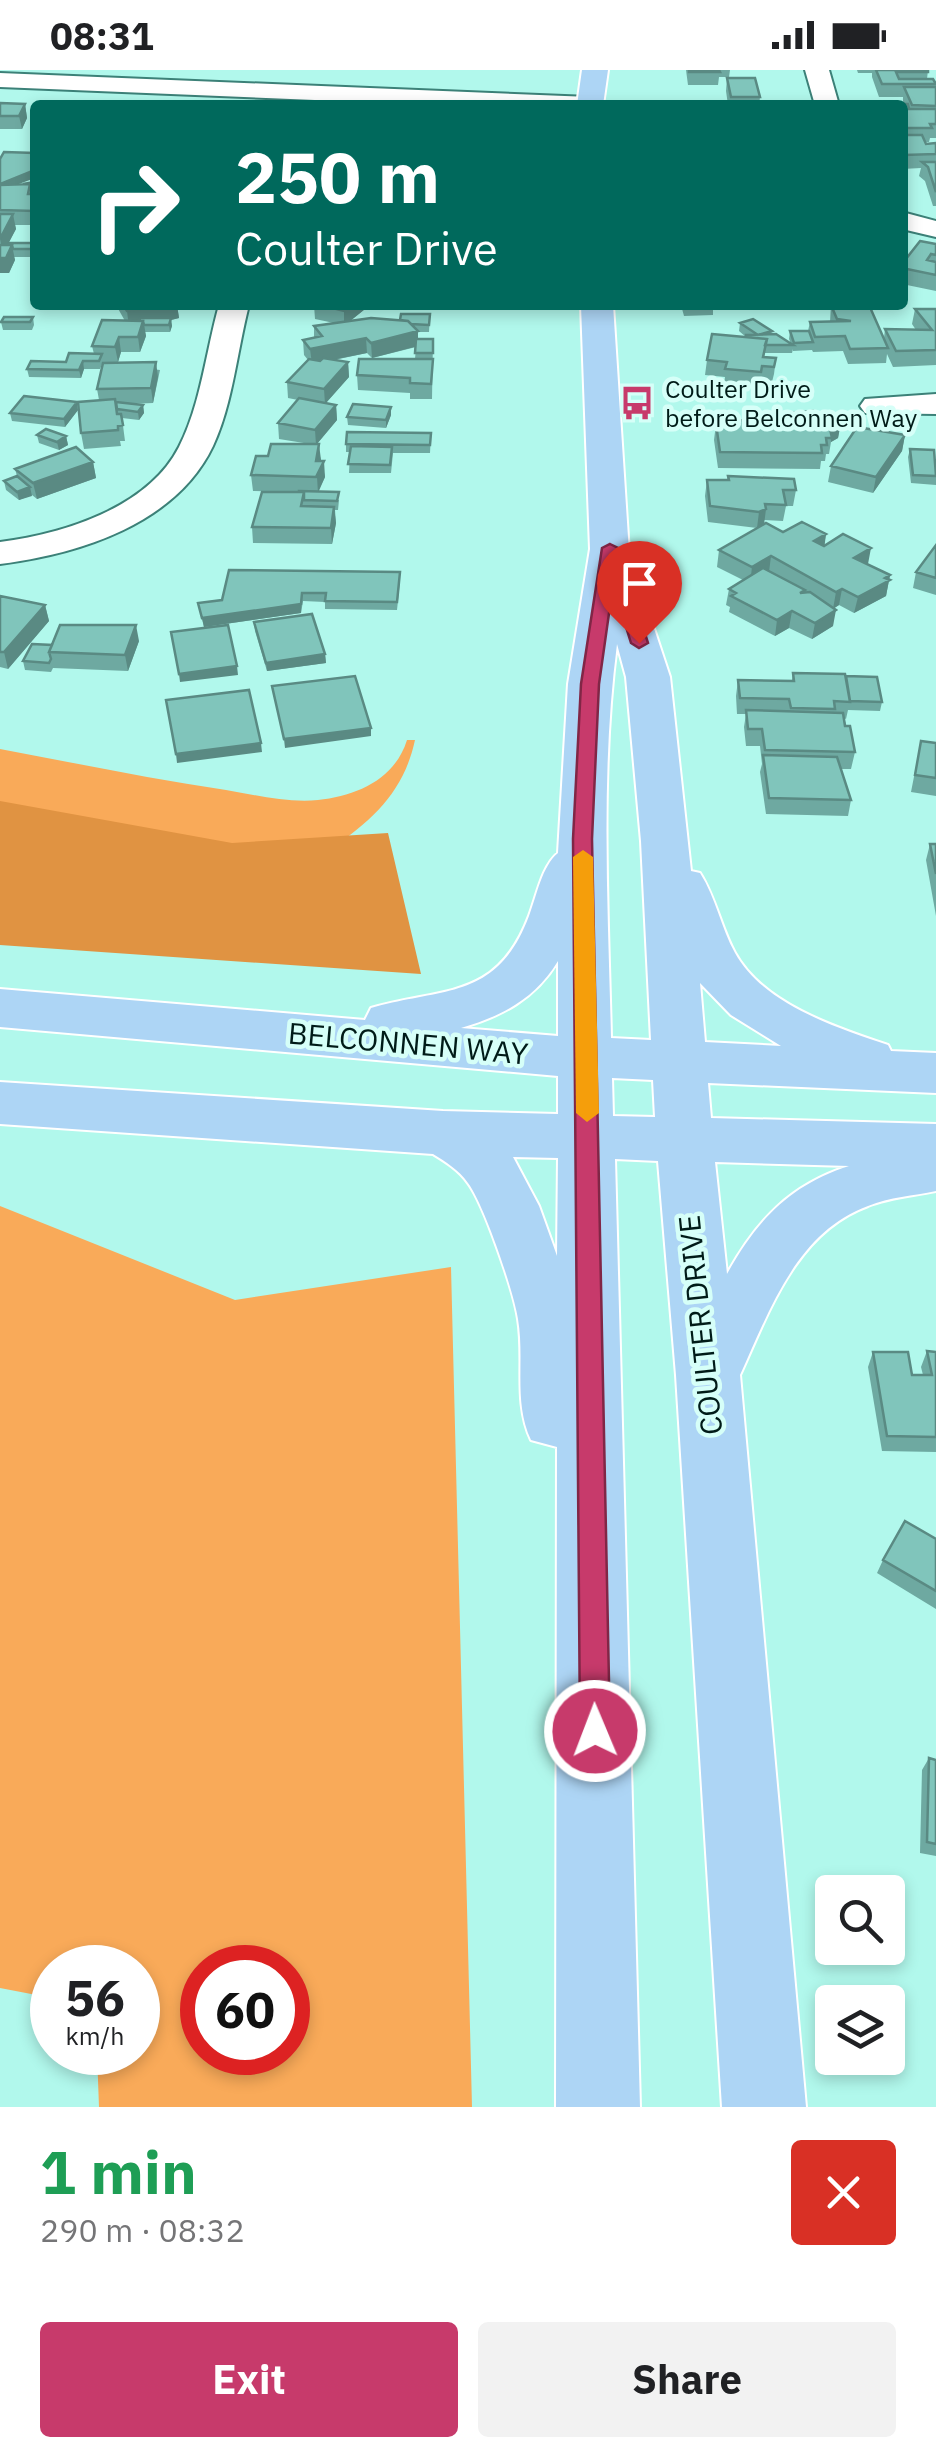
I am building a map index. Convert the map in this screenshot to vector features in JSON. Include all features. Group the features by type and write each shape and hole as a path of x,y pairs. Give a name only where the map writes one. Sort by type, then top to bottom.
{"main road":[{"name":"COULTER DRIVE","path":"597,310 610,548 590,684 582,839 599,2096"},
{"name":"COULTER DRIVE","path":"610,548 648,677 664,841 684,1140 708,1375 764,2107"},
{"path":"112,1019 379,1023 416,1021 470,1007 516,979 535,957 582,839"},
{"path":"664,841 717,968 744,997 815,1038 925,1073"},
{"name":"BELCONNEN WAY","path":"0,1008 585,1058 925,1073"},
{"path":"0,1104 443,1132 936,1146"},
{"path":"443,1132 471,1149 490,1168 510,1206 549,1318 554,1374 560,1837 599,2096"},
{"path":"708,1375 765,1259 797,1218 840,1190 875,1178 936,1168"}],"street":[{"path":"818,70 826,100"},
{"path":"0,80 289,98 592,93"},
{"path":"908,222 936,229"},
{"path":"0,553 60,541 102,526 146,502 176,476 195,448 233,310"},
{"path":"876,406 936,404"}],"shaded area":[{"path":"407,740 415,740 395,789 374,815 332,848 0,873 0,749 170,781 307,801 333,798 373,783 394,765"},
{"path":"0,801 232,843 388,833 421,974 0,945"},
{"path":"0,1206 235,1300 451,1267 472,2107 99,2107 98,2075 160,2075 160,1945 30,1945 30,1994 0,1988"}],"building":[{"path":"876,70 928,70 896,72 899,79 933,79 936,84 882,84"},
{"path":"727,78 755,78 760,97 731,97"},
{"path":"904,87 936,87 936,106 912,105"},
{"path":"0,103 25,104 19,116 0,116"},
{"path":"908,109 936,109 936,124 930,124 932,128 908,128"},
{"path":"908,135 922,135 926,144 936,143 936,154 908,155"},
{"path":"4,152 30,153 30,172 0,184 0,159"},
{"path":"922,162 936,162 936,192 928,167"},
{"path":"30,184 30,211 0,210 0,185"},
{"path":"0,214 13,214 0,239"},
{"path":"920,241 936,244 936,255 931,254 927,260 936,262 936,275 908,269 908,256"},
{"path":"30,243 30,249 13,249 8,245"},
{"path":"0,245 12,245 6,258 0,258"},
{"path":"915,309 936,309 936,350 896,351 885,329 932,330"},
{"path":"833,310 871,310 888,348 850,349 845,336 815,337 810,322 851,321 837,319"},
{"path":"401,314 430,314 429,325 400,320"},
{"path":"4,317 33,317 30,322 1,322"},
{"path":"140,318 171,318 169,325 144,325"},
{"path":"371,318 408,321 418,331 371,343 366,338 310,349 303,340 322,336 314,326"},
{"path":"753,319 772,331 758,335 740,323"},
{"path":"102,320 143,321 138,337 119,337 115,347 92,346"},
{"path":"790,331 809,331 813,342 794,343"},
{"path":"712,334 767,339 763,357 776,358 774,367 762,366 761,372 725,369 727,362 707,360"},
{"path":"776,334 793,345 765,345 767,339 746,337 746,335"},
{"path":"416,339 433,339 433,353 415,353"},
{"path":"69,353 102,354 99,361 83,361 79,370 27,369 31,361 66,362"},
{"path":"309,359 348,362 324,389 287,382"},
{"path":"359,359 433,359 431,384 410,383 410,378 357,375"},
{"path":"156,362 151,388 97,389 103,363"},
{"path":"24,396 77,402 64,419 10,413"},
{"path":"299,398 336,405 315,430 278,423"},
{"path":"115,399 123,425 118,430 81,433 78,402"},
{"path":"116,402 143,405 138,412 117,409"},
{"path":"353,404 391,407 386,420 347,417"},
{"path":"813,411 841,422 830,429 832,438 826,438 827,445 821,445 822,453 720,452 716,424 724,420 778,421 776,414"},
{"path":"857,427 905,435 876,477 831,466"},
{"path":"46,429 66,436 57,442 37,435"},
{"path":"347,432 431,433 430,445 346,444"},
{"path":"271,444 319,444 316,461 324,461 316,477 251,475 256,456 268,456"},
{"path":"351,446 392,447 390,465 348,464"},
{"path":"76,447 93,462 33,483 15,469"},
{"path":"910,449 934,450 936,476 913,475"},
{"path":"17,476 30,487 17,492 4,481"},
{"path":"728,476 794,479 796,490 783,490 786,505 765,504 766,509 759,512 710,506 707,480 729,480"},
{"path":"299,491 339,492 337,501 304,500 304,492"},
{"path":"262,492 304,492 301,506 334,507 331,528 252,527"},
{"path":"802,522 826,534 814,541 824,546 843,534 871,548 854,558 890,575 885,578 890,580 858,597 842,589 836,592 771,556 752,567 719,550 766,523 783,532"},
{"path":"936,545 936,578 916,572"},
{"path":"763,568 805,590 800,593 810,592 836,610 815,623 792,611 777,620 731,596 736,593 729,589"},
{"path":"229,570 400,572 397,602 325,601 326,593 302,593 301,604 202,618 198,603 222,600"},
{"path":"0,596 45,605 4,652 0,652"},
{"path":"312,614 325,654 266,663 254,622"},
{"path":"60,625 136,625 125,655 49,652"},
{"path":"228,625 237,666 179,674 171,632"},
{"path":"32,644 52,645 49,663 23,661"},
{"path":"793,673 845,674 850,702 834,701 835,709 791,708 789,699 740,698 738,680 794,681"},
{"path":"355,676 371,728 284,739 272,686"},
{"path":"846,676 877,677 882,702 850,701"},
{"path":"249,690 261,743 176,754 166,700"},
{"path":"746,710 843,713 855,752 765,750 762,729 748,729"},
{"path":"921,741 936,743 936,778 915,775"},
{"path":"763,755 837,757 851,800 769,798"},
{"path":"930,844 936,844 936,874"},
{"path":"927,1351 936,1352 936,1437 887,1436 873,1352 908,1352 912,1375 932,1375"},
{"path":"905,1521 936,1539 936,1591 883,1560"},
{"path":"929,1758 936,1760 936,1844 927,1842"}],"slow traffic":[{"path":"583,857 587,1113"}],"place":[{"name":"Coulter Drive before Belconnen Way","path":"637,403"}],"route":[{"path":"595,1731 582,839 590,684 610,548 639,643"}]}
